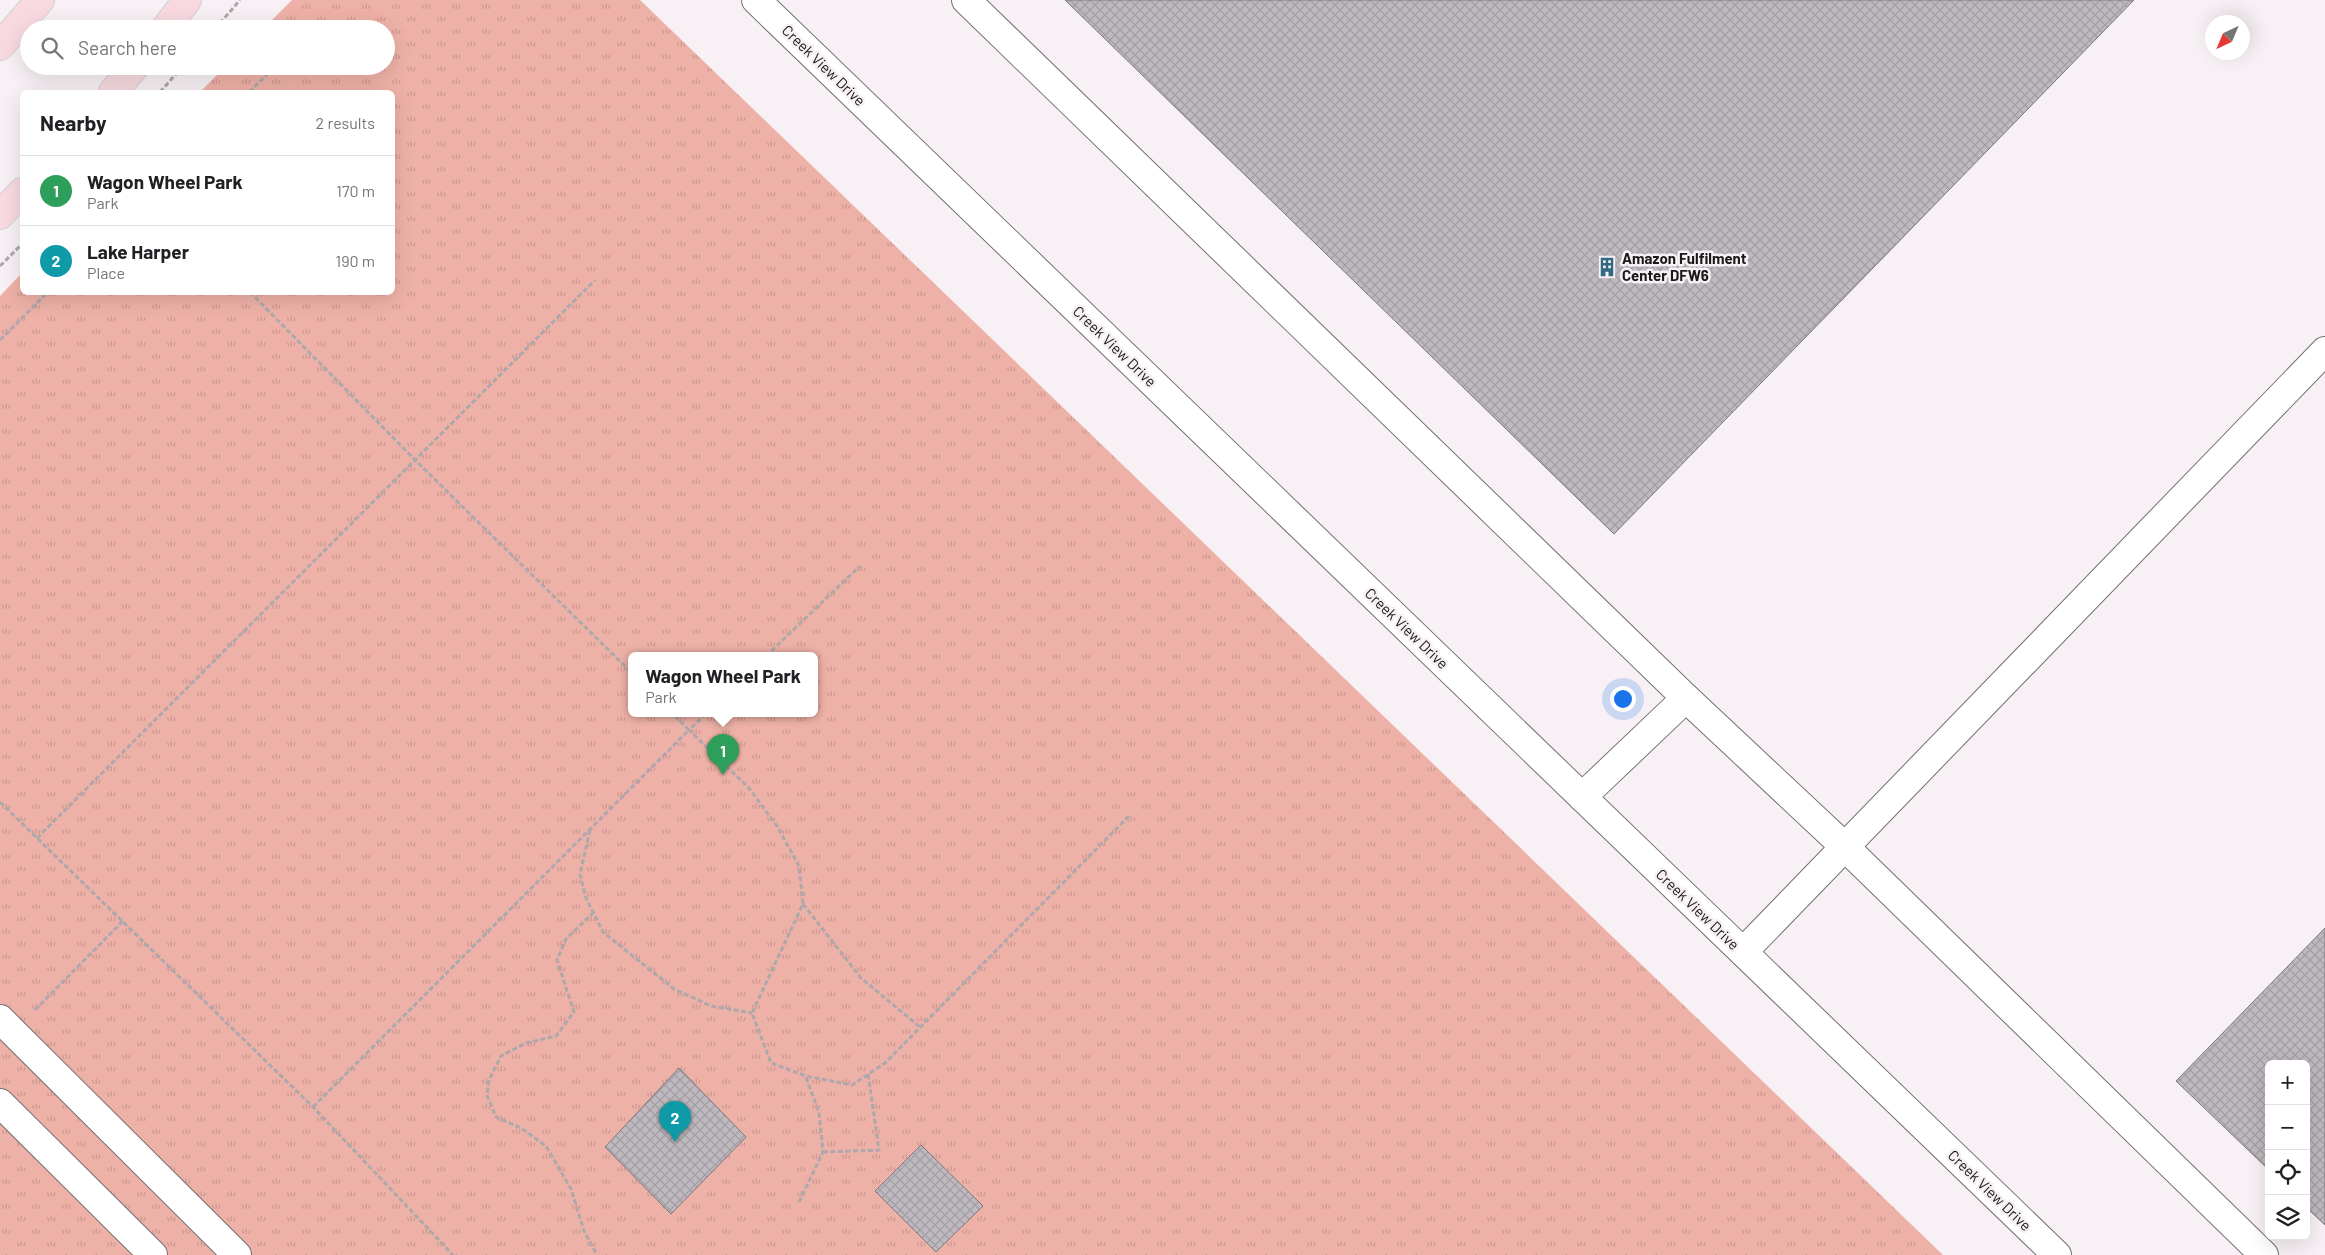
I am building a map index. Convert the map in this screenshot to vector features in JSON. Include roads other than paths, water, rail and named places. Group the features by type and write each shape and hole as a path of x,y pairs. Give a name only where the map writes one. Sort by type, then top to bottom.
{"main road":[{"path":"23,20 40,0"},
{"path":"172,20 187,0"},
{"path":"0,46 20,23"},
{"path":"115,90 127,75"},
{"path":"0,215 20,194"}],"street":[{"name":"Creek View Drive","path":"756,0 2058,1255"},
{"path":"966,0 1686,698 1845,847 2264,1255"},
{"path":"1743,952 2325,350"},
{"path":"1582,797 1686,698"},
{"path":"7,1025 237,1255"},
{"path":"0,1103 152,1255"}],"place":[{"name":"Amazon Fulfilment Center DFW6","path":"1607,267"},
{"name":"Wagon Wheel Park","path":"723,775"},
{"name":"Lake Harper","path":"675,1142"}]}
